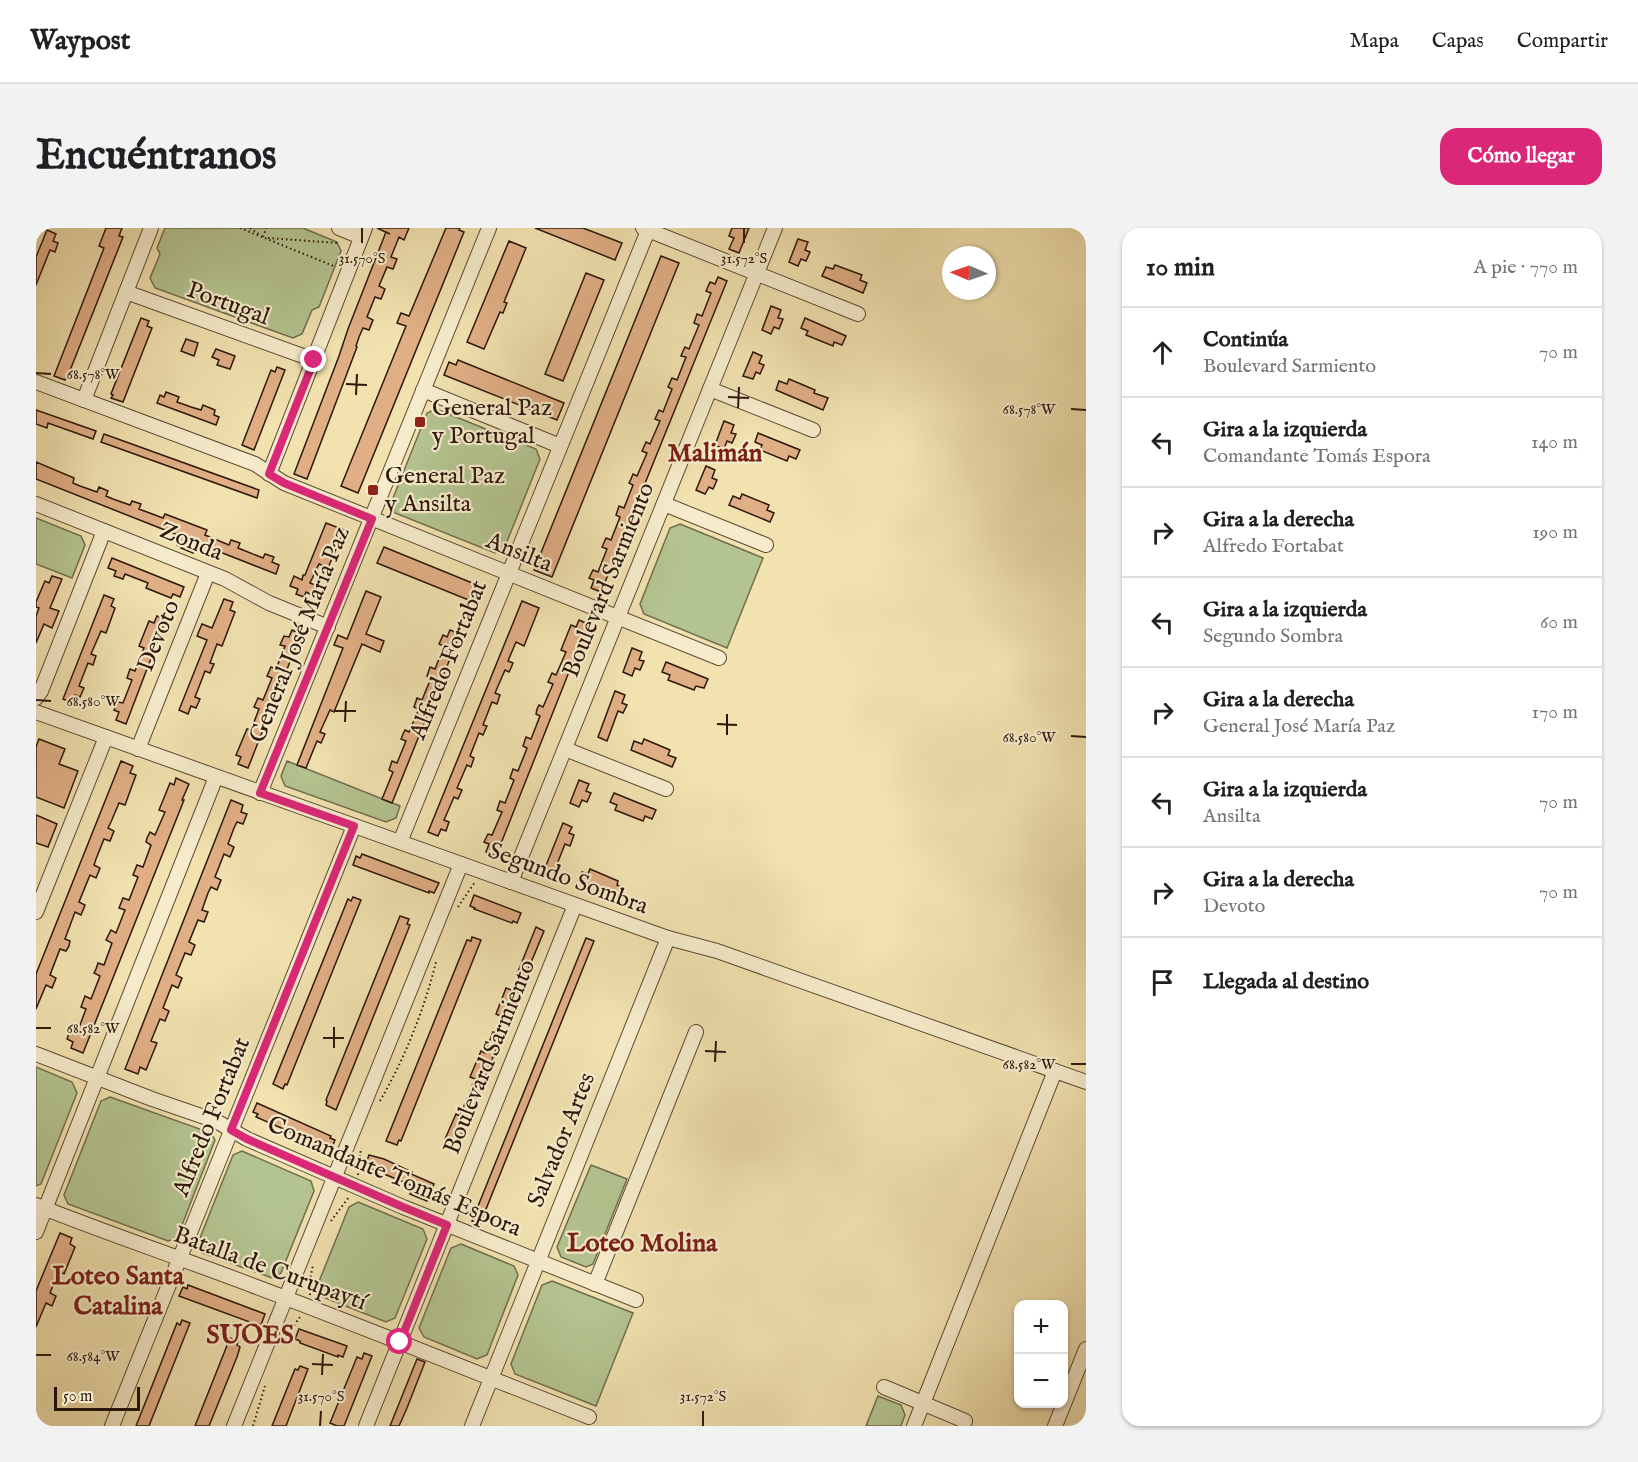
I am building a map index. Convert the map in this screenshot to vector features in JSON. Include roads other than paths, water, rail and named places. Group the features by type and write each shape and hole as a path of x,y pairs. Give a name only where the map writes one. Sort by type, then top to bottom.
{"street":[{"path":"84,400 151,228"},
{"path":"269,474 363,232 339,228"},
{"name":"General José María Paz","path":"260,793 489,228"},
{"name":"Boulevard Sarmiento","path":"511,882 775,228"},
{"path":"646,229 858,314"},
{"name":"Alfredo Fortabat","path":"400,842 646,229"},
{"name":"Portugal","path":"126,292 314,360"},
{"name":"Ansilta","path":"36,382 255,464 284,483 719,658"},
{"path":"710,389 813,430"},
{"path":"423,390 560,446"},
{"name":"Zonda","path":"36,504 225,579 269,603 328,627"},
{"path":"664,504 766,545"},
{"path":"36,698 41,691 104,531"},
{"name":"Devoto","path":"138,749 208,573"},
{"name":"Segundo Sombra","path":"36,712 668,939 717,951 1086,1082"},
{"path":"36,912 106,737"},
{"path":"565,749 666,789"},
{"path":"36,1232 41,1207 97,1078 216,777"},
{"name":"Alfredo Fortabat","path":"112,1426 354,826"},
{"path":"234,1426 461,864"},
{"name":"Boulevard Sarmiento","path":"366,1426 575,905"},
{"name":"Salvador Artes","path":"472,1426 668,939"},
{"path":"595,1284 696,1032"},
{"name":"Comandante Tomás Espora","path":"36,1054 216,1121 247,1139 354,1186 636,1300"},
{"path":"914,1426 1055,1071"},
{"name":"Batalla de Curupaytí","path":"41,1207 101,1232 180,1258 306,1305 589,1417"},
{"path":"1055,1426 1086,1349"},
{"path":"884,1387 970,1423"}],"place":[{"name":"General Paz y Portugal","path":"420,422"},
{"name":"General Paz y Ansilta","path":"373,490"}],"district":[{"name":"Malimán","path":"715,453"},
{"name":"Loteo Molina","path":"642,1243"},
{"name":"Loteo Santa Catalina","path":"118,1291"},
{"name":"SUOES","path":"250,1335"}]}
